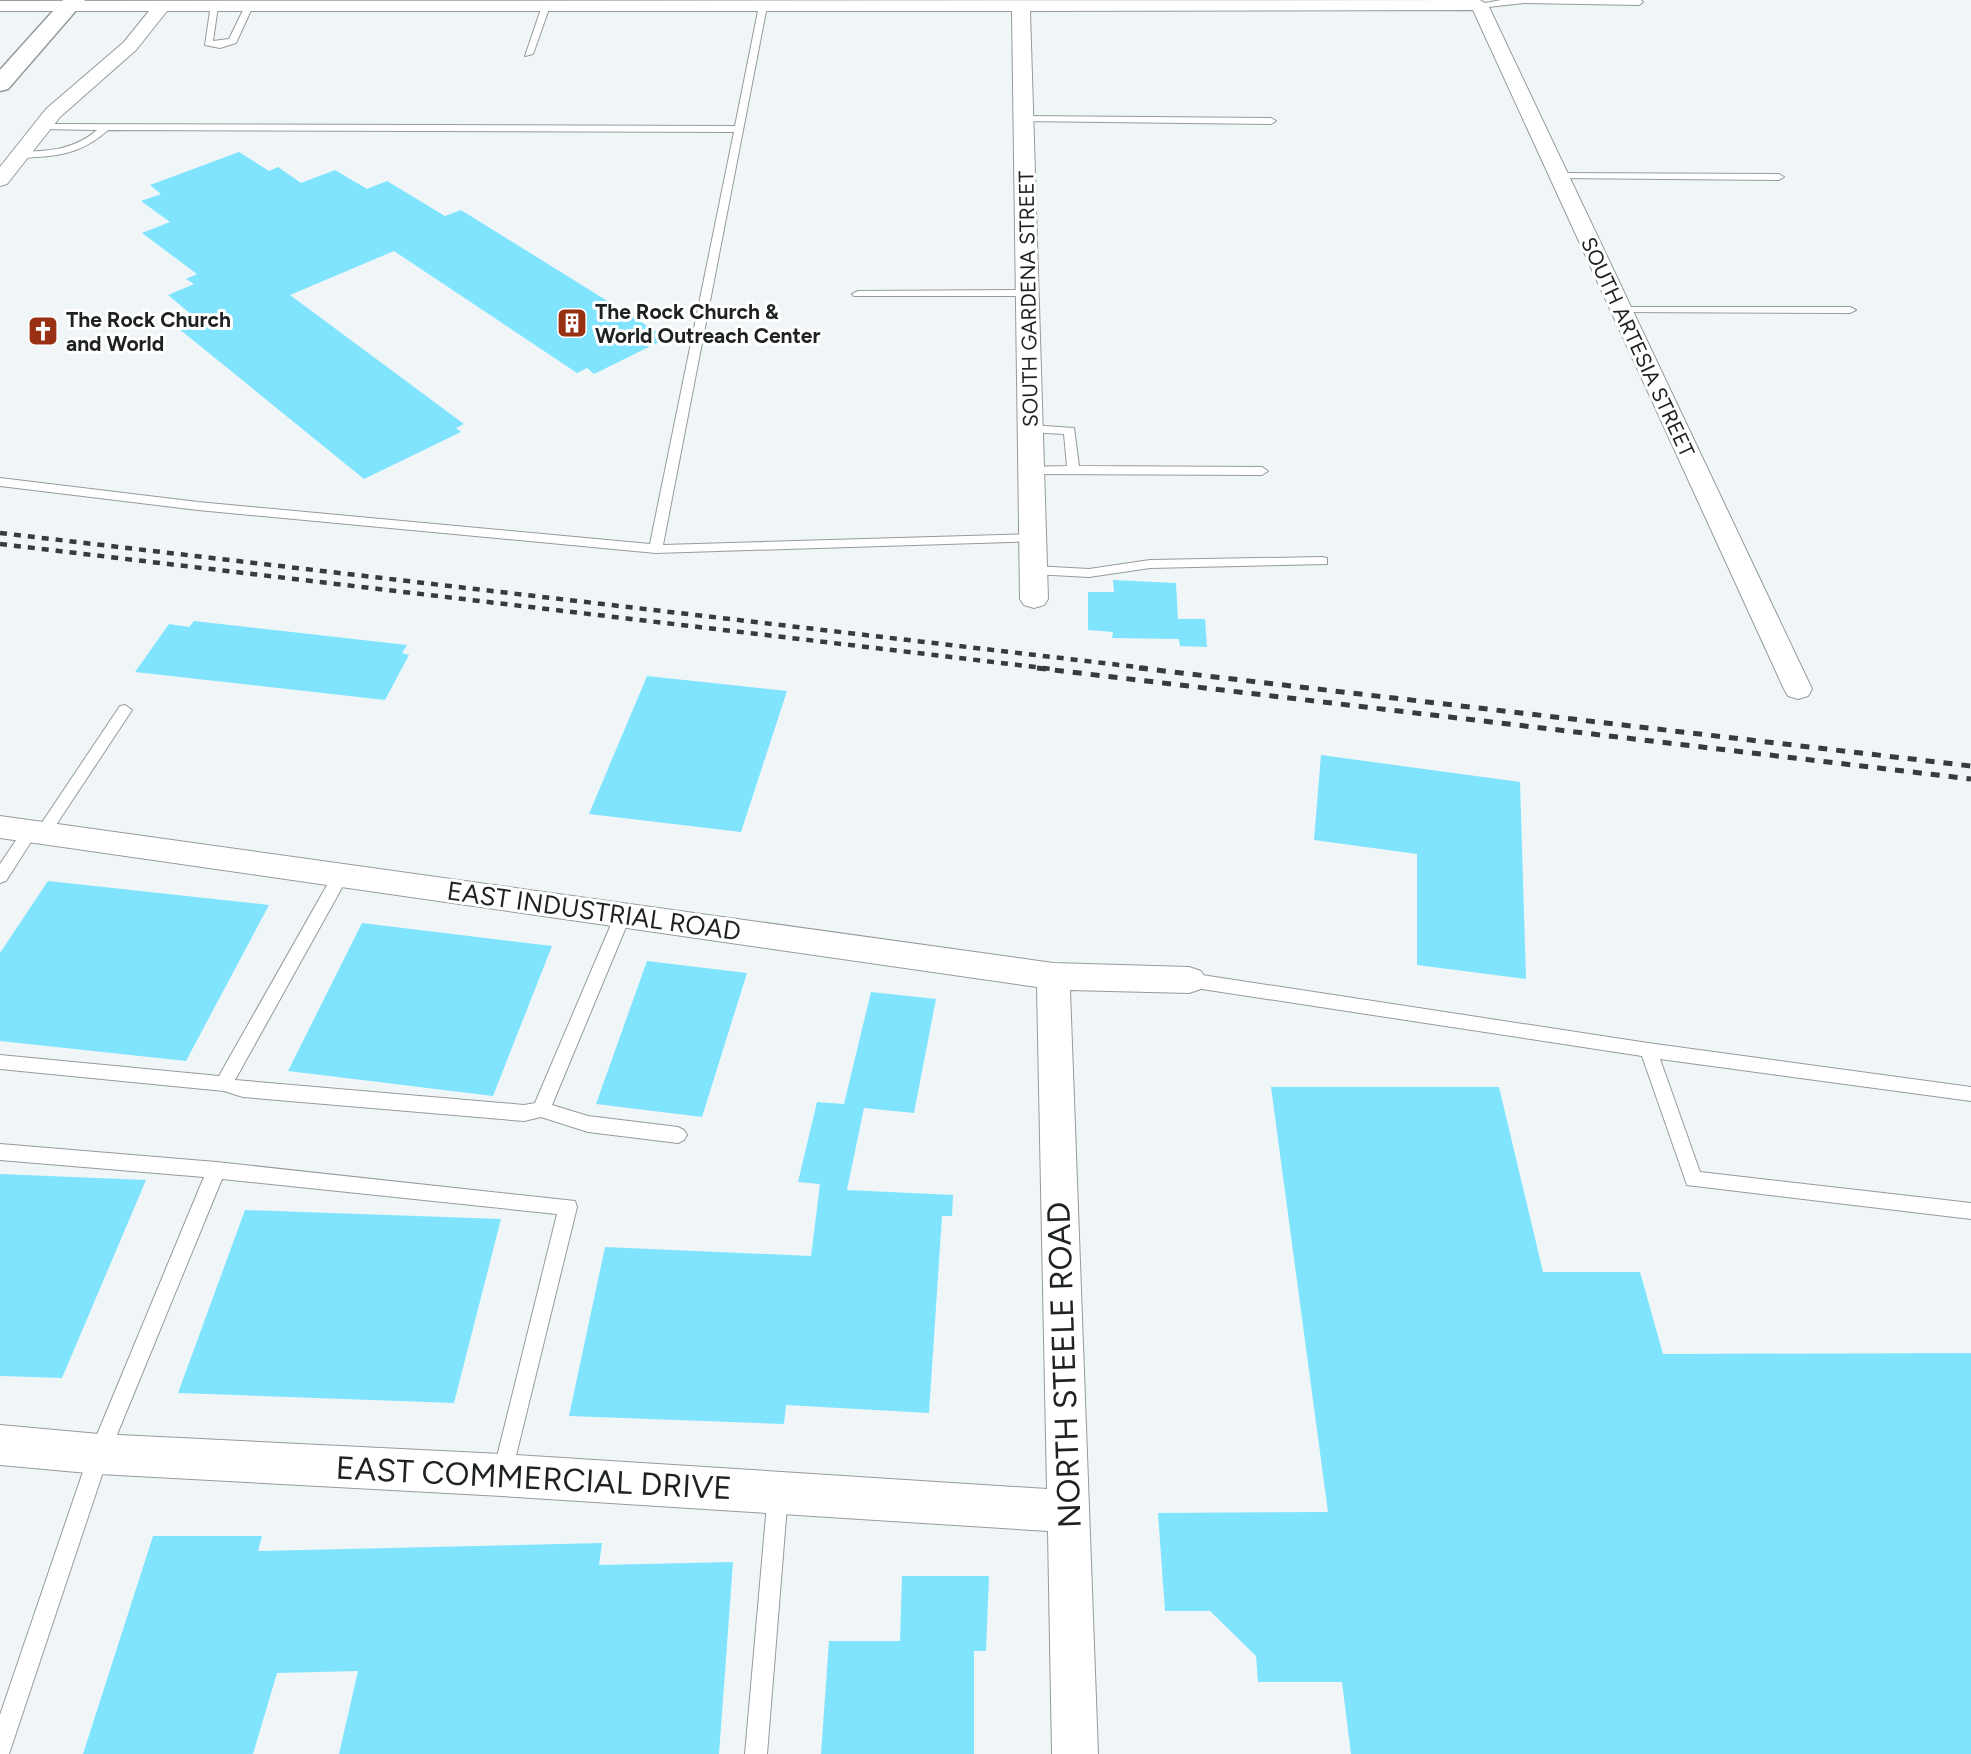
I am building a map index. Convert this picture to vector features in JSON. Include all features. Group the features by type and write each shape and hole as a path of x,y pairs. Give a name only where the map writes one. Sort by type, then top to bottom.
{"main road":[{"path":"0,84 71,3"}],"street":[{"path":"0,6 71,3 162,6 229,16 551,4 1479,5"},
{"name":"SOUTH GARDENA STREET","path":"1021,3 1034,599"},
{"name":"SOUTH ARTESIA STREET","path":"1479,5 1798,689"},
{"path":"0,180 53,113 130,46 162,6"},
{"name":"EAST INDUSTRIAL ROAD","path":"24,831 1053,975 1189,980"},
{"name":"NORTH STEELE ROAD","path":"1053,975 1074,1754"},
{"name":"EAST COMMERCIAL DRIVE","path":"0,1446 1068,1511"}],"lane":[{"path":"1479,5 1524,0 1639,2"},
{"path":"528,54 551,4"},
{"path":"656,549 763,6"},
{"path":"1023,119 1271,121"},
{"path":"42,127 739,129"},
{"path":"20,155 46,154 84,146 105,128"},
{"path":"1559,176 1779,177"},
{"path":"858,294 1028,293"},
{"path":"1621,310 1850,310"},
{"path":"1031,429 1070,431 1073,470"},
{"path":"1032,470 1262,471"},
{"path":"0,482 198,506 656,549 1034,538"},
{"path":"1034,570 1089,573 1150,564 1322,561"},
{"path":"0,877 24,831 125,710"},
{"path":"224,1084 341,875"},
{"path":"541,1109 623,915"},
{"path":"1189,980 1648,1051 1971,1094"},
{"path":"1648,1051 1693,1179 1971,1211"},
{"path":"0,1062 224,1084 243,1090 524,1113 541,1109 587,1124 678,1135"},
{"path":"0,1152 216,1170 568,1207 502,1475"},
{"path":"0,1748 99,1454 216,1170"},
{"path":"756,1754 778,1493"}],"building":[{"name":"The Rock Church & World Outreach Center","path":"239,152 269,171 278,167 301,183 335,170 367,189 387,181 445,216 461,210 667,338 594,374 587,368 577,373 394,251 290,295 464,424 456,428 461,432 364,479 178,328 198,320 168,295 194,284 186,279 197,274 142,233 170,222 141,201 161,194 150,185"},
{"path":"1113,580 1176,583 1178,619 1205,619 1207,647 1180,646 1179,639 1112,638 1113,632 1088,630 1088,592 1114,592"},
{"path":"194,621 407,645 402,653 409,655 385,700 135,672 169,624 189,627"},
{"path":"647,676 787,691 741,832 589,814"},
{"path":"1321,755 1520,782 1526,979 1417,965 1417,854 1314,840"},
{"path":"48,881 269,905 186,1061 0,1041 0,953"},
{"path":"362,923 552,946 493,1096 288,1071"},
{"path":"647,961 747,973 702,1117 596,1104"},
{"path":"871,992 936,999 914,1113 864,1108 847,1190 953,1195 952,1216 942,1216 929,1413 786,1405 784,1424 569,1416 605,1247 811,1256 820,1184 798,1182 817,1102 844,1104"},
{"path":"1271,1087 1499,1087 1543,1272 1640,1272 1663,1354 1971,1353 1971,1754 1351,1754 1342,1682 1258,1682 1256,1656 1210,1611 1165,1611 1158,1513 1328,1512"},
{"path":"0,1174 146,1180 62,1378 0,1376"},
{"path":"245,1210 501,1219 454,1403 178,1393"},
{"path":"153,1536 262,1536 258,1551 602,1543 599,1565 733,1562 719,1754 339,1754 358,1671 277,1673 253,1754 83,1754"},
{"path":"902,1576 989,1576 986,1651 974,1651 974,1754 821,1754 829,1641 900,1641"}],"railway":[{"path":"0,533 1154,669"},
{"path":"0,544 1052,669"},
{"path":"1037,668 1971,779"},
{"path":"1139,668 1971,766"}],"place":[{"name":"The Rock Church & World Outreach Center","path":"572,323"},
{"name":"The Rock Church and World","path":"43,331"}]}
